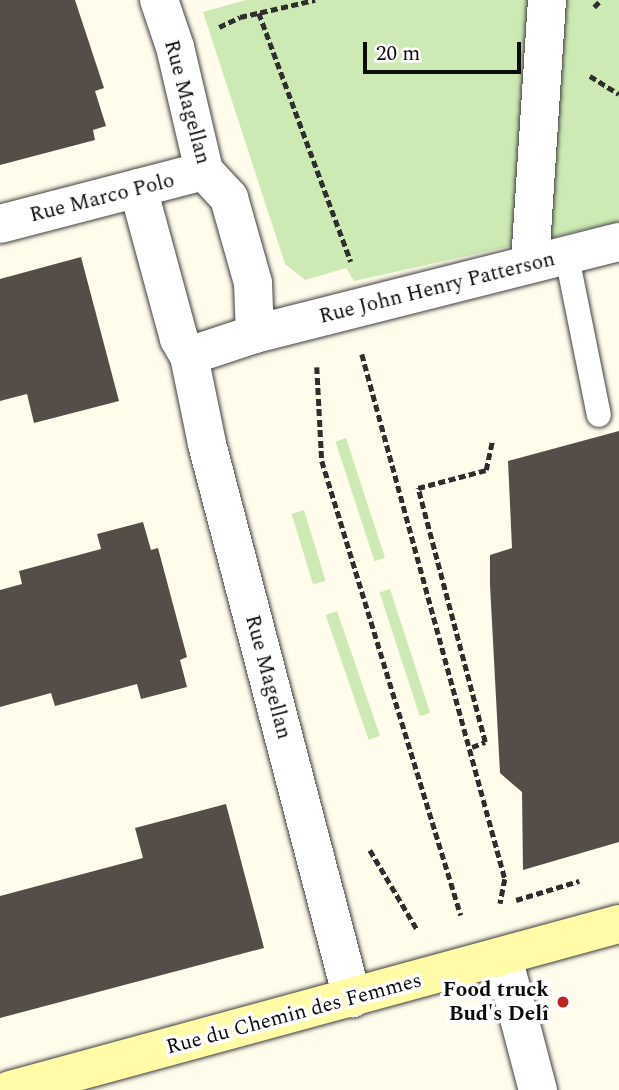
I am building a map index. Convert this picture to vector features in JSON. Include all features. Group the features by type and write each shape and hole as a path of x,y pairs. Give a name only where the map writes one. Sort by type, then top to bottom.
{"street":[{"name":"Rue Magellan","path":"159,0 175,47 204,171 229,198 253,283 255,334"},
{"path":"547,0 548,260"},
{"name":"Rue Marco Polo","path":"0,224 204,171"},
{"name":"Rue Magellan","path":"138,188 179,339 189,356 207,444 352,998"},
{"name":"Rue John Henry Patterson","path":"255,334 619,242"},
{"path":"189,356 255,334"},
{"name":"Rue du Chemin des Femmes","path":"10,1090 619,924"},
{"path":"503,957 538,1090"}],"lane":[{"path":"548,260 599,415"}],"path":[{"path":"175,47 240,17 315,0"},
{"path":"259,13 358,307 505,879 500,904"},
{"path":"317,366 322,461 461,915"},
{"path":"472,747 485,742 418,488 486,470 492,441"},
{"path":"370,850 416,930 427,926"},
{"path":"487,908 579,881"},
{"path":"450,918 474,911"}],"green space":[{"path":"246,0 619,0 619,222 354,281 346,268 305,280 285,264 203,12"},
{"path":"346,438 385,558 374,561 336,441"},
{"path":"304,510 326,581 313,585 292,514"},
{"path":"390,589 430,713 420,716 380,592"},
{"path":"337,611 380,736 369,740 326,615"}],"building":[{"path":"0,0 75,0 104,88 95,91 106,126 93,130 95,140 0,165"},
{"path":"81,257 119,401 34,423 27,394 0,401 0,279"},
{"path":"619,431 619,842 523,870 522,792 500,773 490,585 490,555 512,548 508,461"},
{"path":"143,522 151,550 158,548 187,657 180,660 187,687 141,699 137,684 55,706 51,693 0,707 0,590 22,584 19,571 101,549 97,534"},
{"path":"226,804 264,948 0,1018 0,896 143,858 135,828"}],"place":[{"name":"Food truck Bud's Delî","path":"563,1002"}]}
